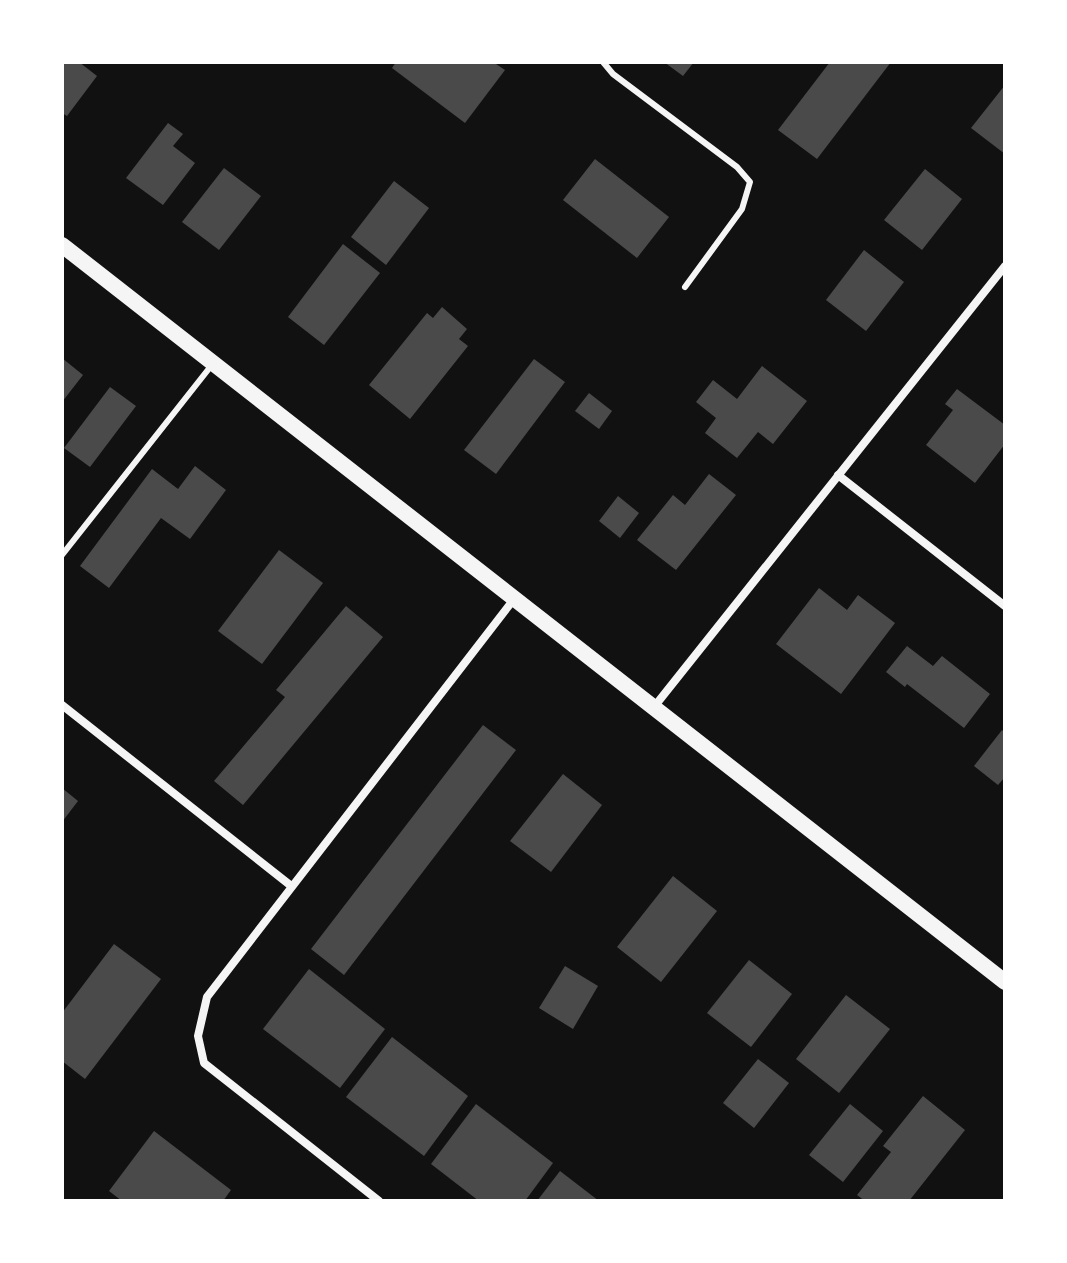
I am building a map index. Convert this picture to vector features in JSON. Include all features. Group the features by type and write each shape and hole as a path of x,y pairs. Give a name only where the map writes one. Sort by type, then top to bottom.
{"main road":[{"path":"62,245 1005,982"}],"street":[{"path":"654,707 1005,266"},
{"path":"838,475 1005,606"},
{"path":"379,1201 204,1063 198,1036 207,997 290,885 514,599"},
{"path":"62,705 290,885"}],"lane":[{"path":"603,62 613,74 737,167 750,182 742,209 685,287"},
{"path":"62,555 213,363"}],"building":[{"path":"62,62 79,62 97,76 67,116 62,113"},
{"path":"396,62 493,62 505,70 465,123 392,68"},
{"path":"664,62 694,62 683,76"},
{"path":"830,62 891,62 817,159 778,130"},
{"path":"1005,85 1005,154 971,128"},
{"path":"168,123 183,134 173,146 195,163 163,205 126,178"},
{"path":"595,159 669,217 637,258 563,200"},
{"path":"224,168 261,196 219,250 182,222"},
{"path":"925,169 962,199 922,250 884,220"},
{"path":"394,181 429,208 386,265 351,237"},
{"path":"343,244 380,273 324,345 288,317"},
{"path":"864,250 904,282 866,331 826,300"},
{"path":"442,307 467,329 459,339 468,346 410,419 369,385 427,313 433,318"},
{"path":"62,358 83,375 62,402"},
{"path":"534,359 565,382 496,474 464,450"},
{"path":"762,366 807,401 773,444 758,432 737,458 705,433 716,418 696,402 713,380 737,399"},
{"path":"110,387 136,406 90,467 64,448"},
{"path":"957,389 1005,425 1005,444 975,483 926,445 953,410 945,404"},
{"path":"589,393 612,411 599,429 575,411"},
{"path":"195,466 226,490 190,539 161,518 109,588 80,566 152,469 178,489"},
{"path":"709,474 736,495 676,570 637,540 673,495 685,505"},
{"path":"618,496 639,513 620,538 599,521"},
{"path":"279,550 323,583 262,664 218,631"},
{"path":"819,588 847,610 858,595 895,623 841,694 776,644"},
{"path":"346,606 383,637 243,805 214,781 285,697 276,690"},
{"path":"907,646 933,666 942,656 990,694 964,728 907,684 905,687 886,672"},
{"path":"483,725 516,750 344,975 311,949"},
{"path":"1002,730 1005,733 1005,777 998,785 974,766"},
{"path":"563,774 602,805 551,872 510,841"},
{"path":"62,788 78,801 62,822"},
{"path":"673,876 717,911 661,982 617,947"},
{"path":"114,944 161,979 85,1079 62,1061 62,1013"},
{"path":"749,960 792,994 751,1047 707,1013"},
{"path":"565,966 598,986 573,1029 539,1008"},
{"path":"309,969 385,1029 340,1088 263,1029"},
{"path":"846,995 890,1029 839,1093 796,1059"},
{"path":"392,1037 468,1096 424,1156 346,1097"},
{"path":"758,1059 789,1083 754,1128 723,1103"},
{"path":"923,1096 965,1130 909,1201 865,1201 857,1195 891,1152 883,1146"},
{"path":"476,1104 553,1163 525,1201 479,1201 431,1164"},
{"path":"850,1104 883,1131 843,1182 809,1155"},
{"path":"154,1131 231,1190 223,1201 122,1201 109,1191"},
{"path":"560,1171 599,1201 537,1201"}]}
